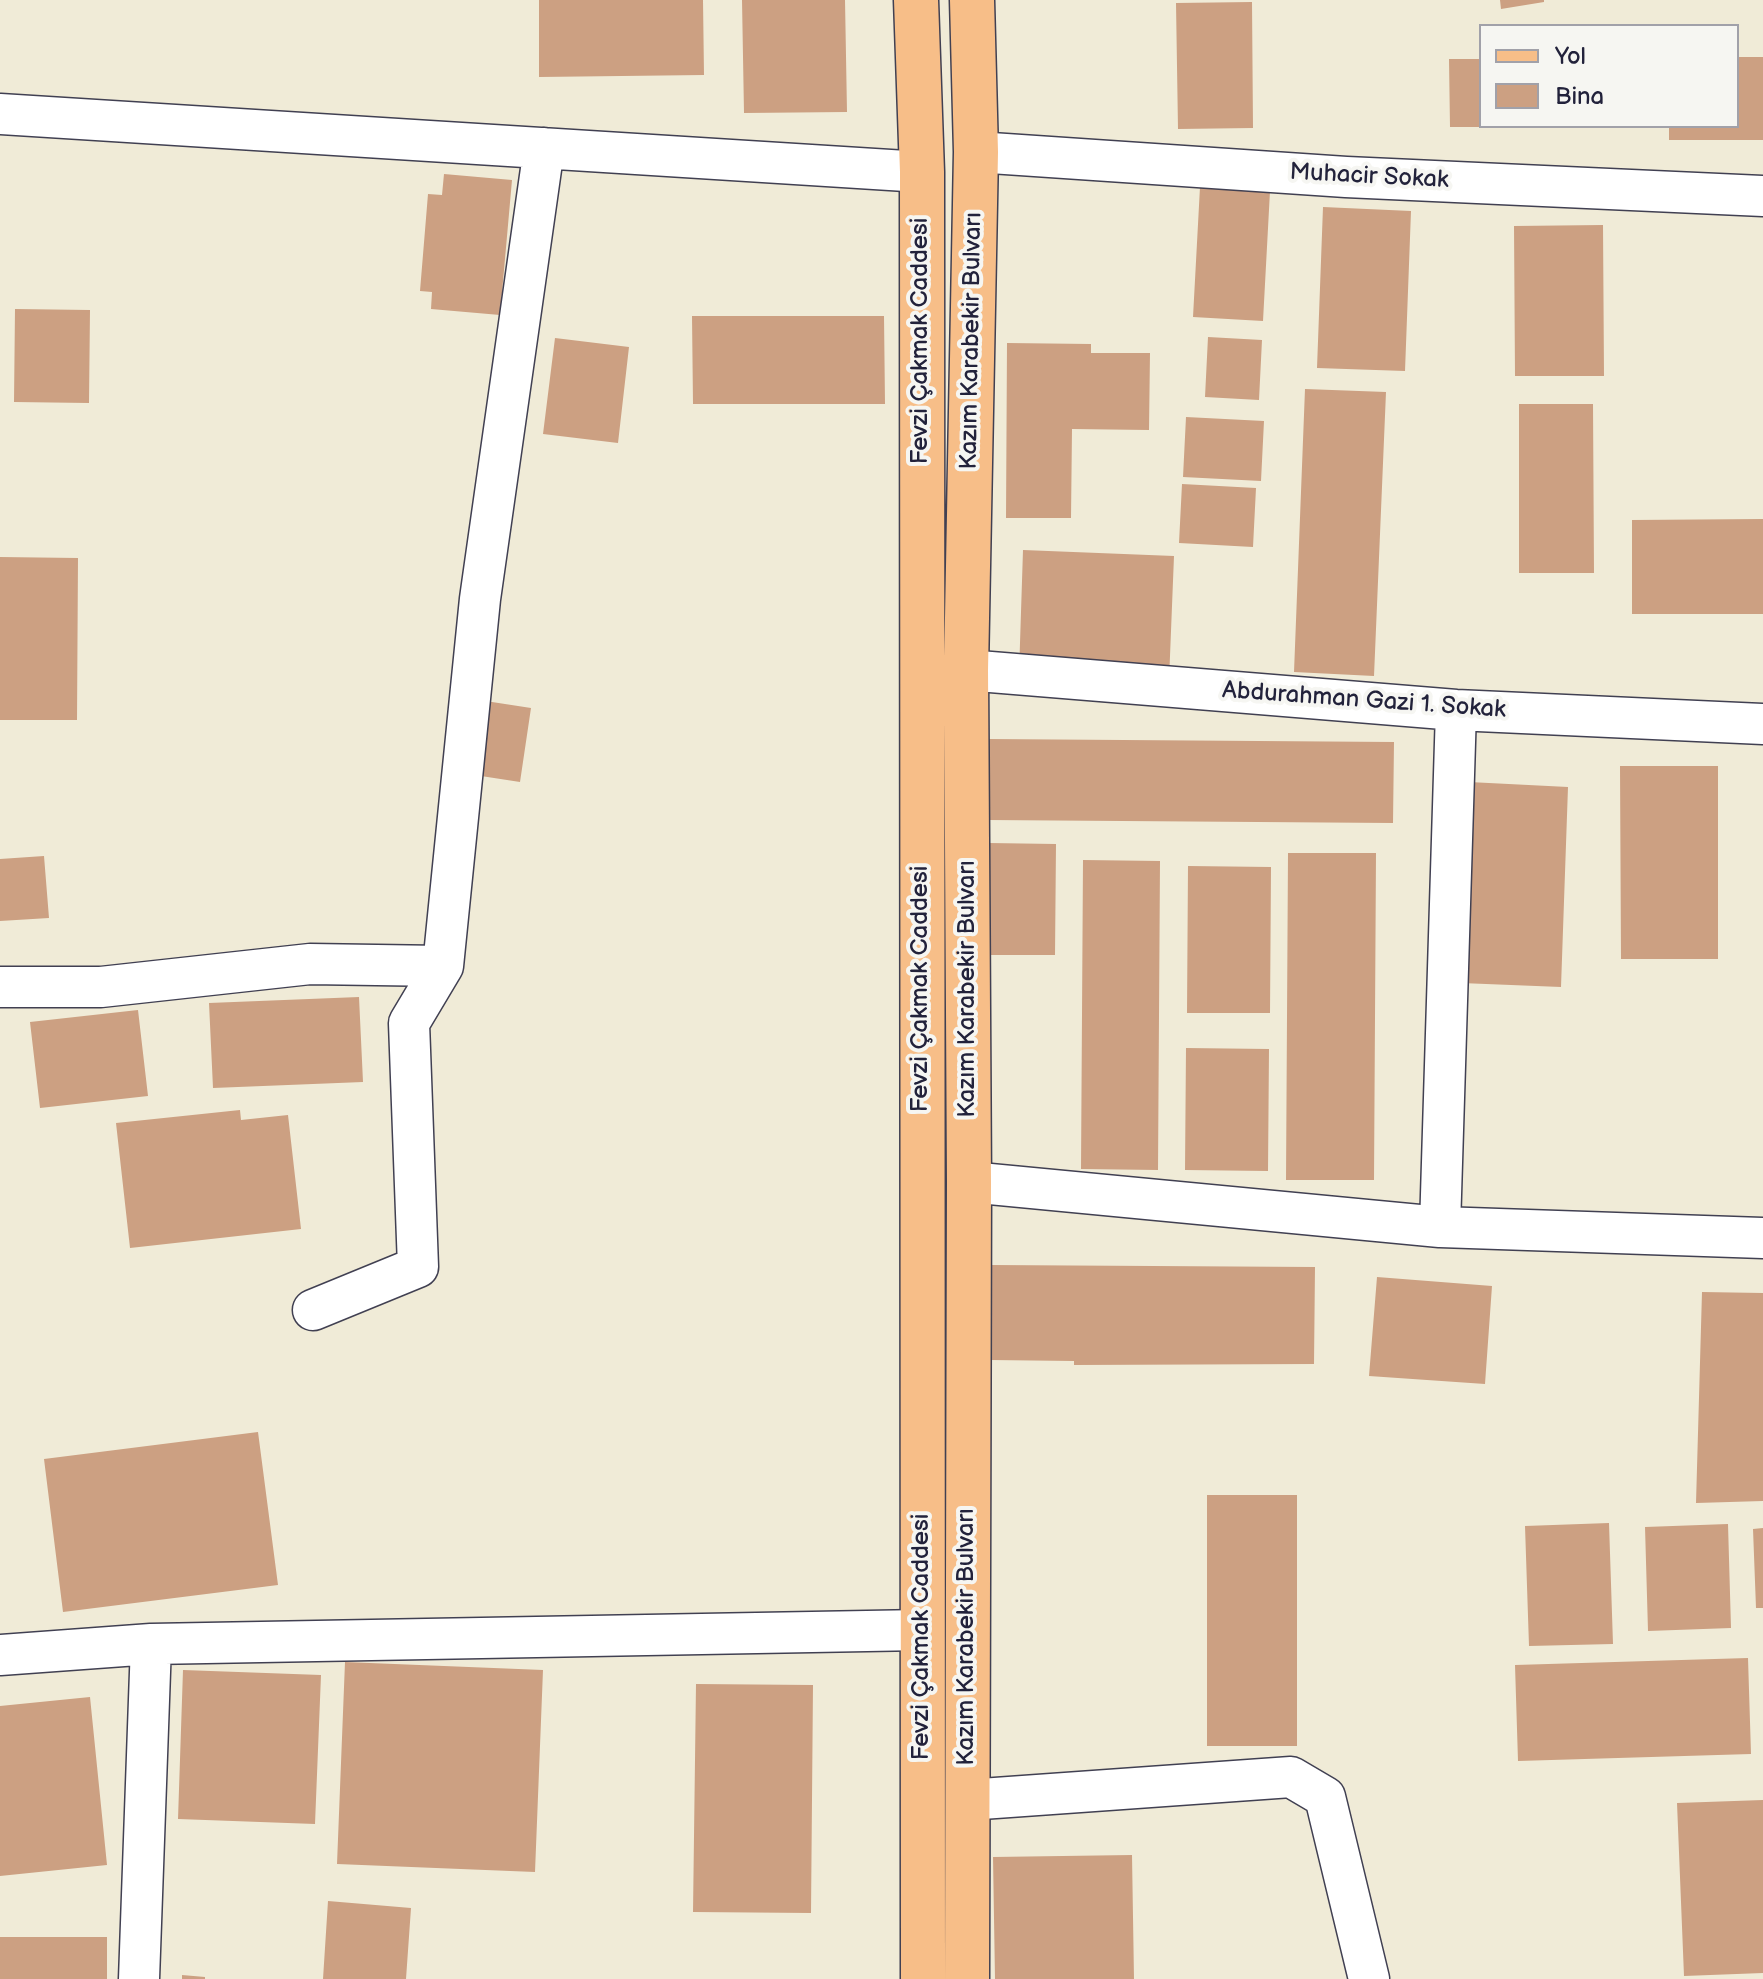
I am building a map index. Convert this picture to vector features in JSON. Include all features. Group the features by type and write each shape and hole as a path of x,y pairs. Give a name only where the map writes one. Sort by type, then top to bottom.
{"main road":[{"name":"Fevzi Çakmak Caddesi","path":"916,0 922,172 923,1979"},
{"name":"Kazım Karabekir Bulvarı","path":"967,1979 969,1182 966,670 976,152 972,0"}],"street":[{"path":"0,114 922,172"},
{"path":"313,1310 418,1267 409,1023 443,966 480,599 544,148"},
{"name":"Muhacir Sokak","path":"976,152 1346,177 1763,196"},
{"name":"Abdurahman Gazi 1. Sokak","path":"966,670 1456,710 1763,724"},
{"path":"1440,1227 1456,710"},
{"path":"0,987 101,987 310,964 443,966"},
{"path":"969,1182 1440,1227 1763,1238"},
{"path":"0,1655 151,1644 922,1630"},
{"path":"139,1979 151,1644"},
{"path":"967,1800 1291,1777 1325,1797 1369,1979"}],"building":[{"path":"539,0 703,0 704,75 539,77"},
{"path":"742,0 845,0 847,112 744,113"},
{"path":"1500,0 1544,0 1544,2 1501,9"},
{"path":"1252,2 1253,128 1178,129 1176,3"},
{"path":"1739,57 1763,57 1763,140 1669,140 1669,128 1739,128"},
{"path":"1449,59 1479,59 1479,127 1450,127"},
{"path":"444,174 512,180 500,315 431,309 432,292 420,291 428,194 442,195"},
{"path":"1200,187 1270,191 1263,321 1193,317"},
{"path":"1323,207 1411,211 1405,371 1317,368"},
{"path":"1603,225 1604,376 1515,376 1514,226"},
{"path":"15,309 90,310 89,403 14,402"},
{"path":"692,316 884,316 885,404 693,404"},
{"path":"1208,337 1262,340 1259,400 1205,397"},
{"path":"555,338 629,347 618,443 543,434"},
{"path":"1007,343 1091,344 1091,353 1150,353 1149,430 1072,429 1071,518 1006,518"},
{"path":"1305,389 1386,392 1374,676 1294,672"},
{"path":"1519,404 1593,404 1594,573 1519,573"},
{"path":"1186,417 1264,421 1261,481 1183,477"},
{"path":"1182,484 1256,488 1253,547 1179,543"},
{"path":"1763,519 1763,614 1632,614 1632,520"},
{"path":"1023,550 1174,556 1169,681 1019,674"},
{"path":"0,557 78,558 77,720 0,720"},
{"path":"479,700 531,708 520,782 468,774"},
{"path":"988,739 1394,742 1393,823 987,820"},
{"path":"1620,766 1718,766 1718,959 1621,959"},
{"path":"1469,782 1568,787 1561,987 1461,983"},
{"path":"989,843 1056,844 1055,955 988,955"},
{"path":"1288,853 1376,853 1374,1180 1286,1180"},
{"path":"44,856 49,918 0,921 0,859"},
{"path":"1083,860 1160,861 1158,1170 1081,1169"},
{"path":"1188,866 1271,867 1270,1013 1187,1013"},
{"path":"359,997 363,1082 213,1088 209,1003"},
{"path":"138,1010 148,1096 40,1108 30,1022"},
{"path":"1186,1048 1269,1049 1268,1171 1185,1170"},
{"path":"240,1110 241,1120 288,1115 301,1229 130,1248 116,1123"},
{"path":"991,1265 1315,1267 1314,1364 1074,1365 1074,1361 990,1360"},
{"path":"1377,1277 1492,1286 1485,1384 1369,1376"},
{"path":"1702,1292 1763,1293 1763,1501 1696,1503"},
{"path":"258,1432 278,1585 63,1612 44,1459"},
{"path":"1207,1495 1297,1495 1297,1746 1207,1746"},
{"path":"1609,1523 1613,1644 1529,1646 1525,1526"},
{"path":"1728,1524 1731,1628 1648,1631 1645,1527"},
{"path":"1763,1528 1763,1608 1756,1608 1753,1529"},
{"path":"1748,1658 1751,1754 1518,1761 1515,1665"},
{"path":"345,1662 543,1670 535,1872 337,1864"},
{"path":"183,1670 321,1675 315,1824 178,1819"},
{"path":"696,1684 813,1685 811,1913 693,1912"},
{"path":"90,1697 107,1865 0,1876 0,1706"},
{"path":"1763,1800 1763,1973 1684,1976 1677,1803"},
{"path":"1132,1855 1134,1979 995,1979 993,1857"},
{"path":"328,1901 411,1908 406,1979 323,1979"},
{"path":"0,1937 107,1937 107,1979 0,1979"},
{"path":"182,1975 205,1977 205,1979 182,1979"}]}
